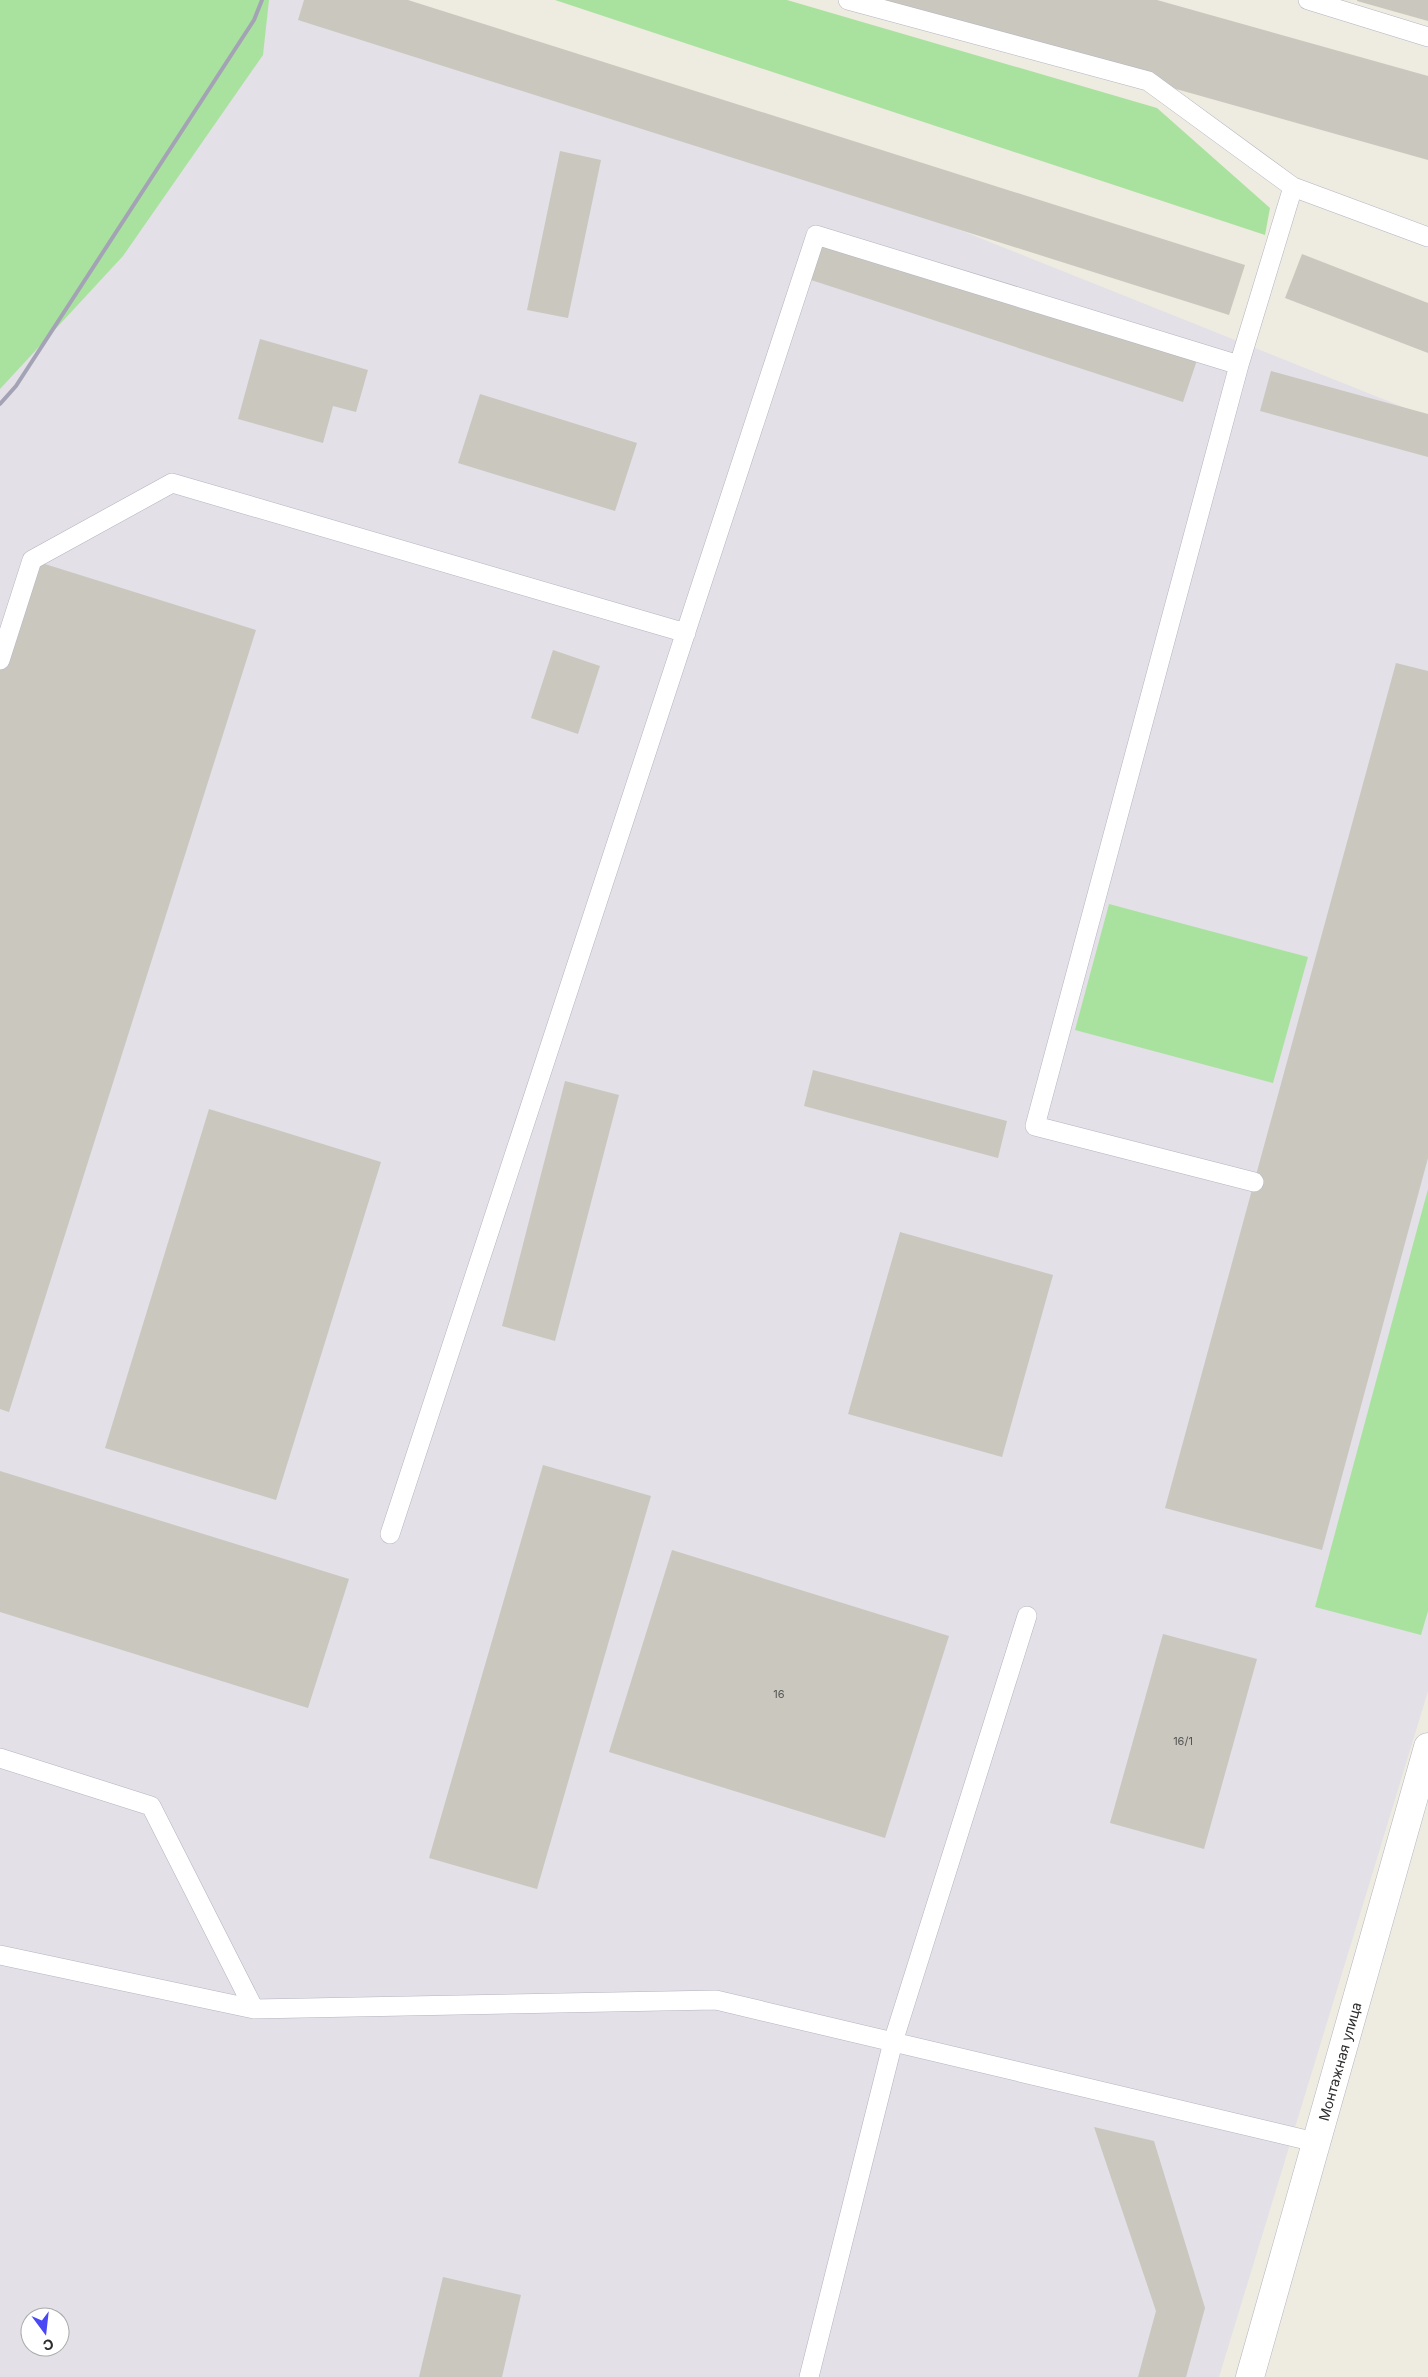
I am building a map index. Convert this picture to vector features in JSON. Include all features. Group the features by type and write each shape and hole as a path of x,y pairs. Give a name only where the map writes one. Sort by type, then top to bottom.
{"street":[{"name":"Монтажная улица","path":"1250,2377 1428,1746"}],"lane":[{"path":"848,0 1148,81 1293,187 1428,237"},
{"path":"1308,0 1428,37"},
{"path":"1254,1182 1035,1126 1239,365 1293,187"},
{"path":"390,1534 816,235 1239,365"},
{"path":"0,660 32,560 172,483 686,634"},
{"path":"809,2377 894,2042 1027,1616"},
{"path":"0,1758 150,1806 254,2009"},
{"path":"0,1955 254,2009 716,2000 1315,2142"}],"shaded area":[{"path":"0,0 384,0 1428,417 1428,1691 1219,2377 0,2377"}],"green space":[{"path":"0,0 269,0 263,55 123,256 0,389"},
{"path":"555,0 787,0 1157,108 1270,208 1265,235"},
{"path":"1109,904 1308,957 1273,1083 1075,1030"},
{"path":"1428,1189 1428,1611 1421,1635 1315,1607"}],"building":[{"path":"304,0 408,0 1245,265 1229,315 298,20"},
{"path":"860,0 1157,0 1428,76 1428,160"},
{"path":"1357,0 1428,0 1428,21 1357,1"},
{"path":"560,151 601,160 568,318 527,310"},
{"path":"816,235 1197,360 1183,402 802,277"},
{"path":"1302,254 1428,303 1428,353 1285,298"},
{"path":"260,339 368,370 356,412 333,406 323,443 238,419"},
{"path":"1271,371 1428,414 1428,457 1260,411"},
{"path":"480,394 637,443 615,511 458,463"},
{"path":"32,560 256,630 9,1412 0,1409 0,660"},
{"path":"553,650 600,666 578,734 531,718"},
{"path":"1396,663 1428,671 1428,1158 1322,1550 1165,1508"},
{"path":"813,1070 1007,1121 998,1158 804,1106"},
{"path":"565,1081 619,1095 555,1341 502,1326"},
{"path":"209,1109 381,1162 276,1500 105,1448"},
{"path":"900,1232 1053,1275 1002,1457 848,1414"},
{"path":"543,1465 651,1496 537,1889 429,1858"},
{"path":"0,1471 349,1579 308,1708 0,1612"},
{"path":"672,1550 949,1636 885,1838 609,1752"},
{"path":"1163,1634 1257,1659 1204,1849 1110,1823"},
{"path":"1094,2127 1154,2141 1205,2308 1186,2377 1138,2377 1156,2311"},
{"path":"443,2277 521,2295 502,2377 419,2377"}],"railway":[{"path":"0,404 16,386 254,20 262,0"}]}
